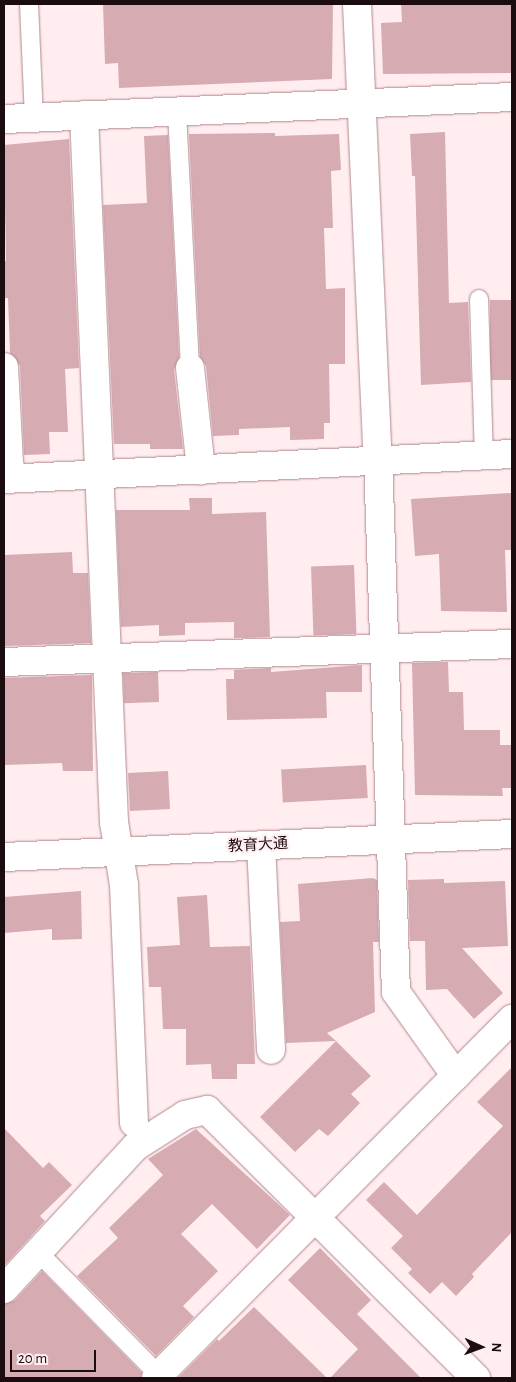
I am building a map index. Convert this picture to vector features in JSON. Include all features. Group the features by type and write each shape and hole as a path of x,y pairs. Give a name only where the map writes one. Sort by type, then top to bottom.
{"street":[{"path":"357,4 378,459 396,992 456,1076"},
{"path":"4,119 512,97"},
{"path":"84,115 114,822 121,853 134,1123"},
{"path":"4,367 9,463 8,479 378,459 512,454"},
{"path":"190,368 196,454 200,470"},
{"path":"4,662 512,644"},
{"name":"教育大通","path":"4,857 512,834"},
{"path":"262,844 271,1050"},
{"path":"157,1377 512,1019"},
{"path":"4,1289 135,1147 185,1115 206,1110 473,1377"}],"lane":[{"path":"29,4 34,117"},
{"path":"177,111 190,368"},
{"path":"478,299 484,455"},
{"path":"39,1253 157,1377"}],"building":[{"path":"103,4 333,4 332,79 119,88 118,63 105,64"},
{"path":"401,4 512,4 512,73 383,74 381,23 402,22"},
{"path":"445,132 449,303 468,302 471,382 421,385 415,176 412,176 410,134"},
{"path":"275,133 275,136 339,134 341,170 331,171 333,228 324,228 326,289 345,288 345,364 329,364 330,423 324,423 324,439 290,440 290,427 239,429 239,435 213,436 206,366 200,357 189,134"},
{"path":"168,135 179,358 174,370 183,449 150,449 150,444 114,444 103,205 147,203 144,136"},
{"path":"69,139 79,368 65,369 68,432 49,432 50,454 24,455 20,366 10,353 8,298 4,298 4,261 6,261 4,145"},
{"path":"490,300 512,300 512,380 490,380"},
{"path":"511,493 512,550 505,550 507,612 441,611 439,554 415,556 411,499"},
{"path":"189,498 212,498 212,514 266,512 270,637 234,638 234,622 185,623 185,635 159,636 159,625 121,627 116,510 190,510"},
{"path":"72,552 73,573 88,573 91,643 4,646 4,555"},
{"path":"354,565 356,634 313,635 311,567"},
{"path":"448,662 449,692 463,692 464,730 500,730 500,745 512,745 512,788 502,788 503,796 415,795 412,663"},
{"path":"362,665 362,692 326,692 327,718 227,720 226,679 234,679 234,670 271,668 271,672"},
{"path":"158,672 159,702 124,703 123,673"},
{"path":"92,675 93,771 63,771 62,763 4,765 4,678"},
{"path":"366,765 368,798 283,802 281,769"},
{"path":"168,771 170,809 130,811 128,773"},
{"path":"373,878 377,880 379,942 373,942 375,1012 327,1033 336,1041 286,1043 280,922 300,921 298,884"},
{"path":"444,879 444,883 505,881 508,946 462,948 503,993 474,1019 447,989 426,990 425,941 410,941 408,880"},
{"path":"81,891 82,939 52,940 52,929 4,933 4,897"},
{"path":"207,895 210,947 250,946 255,1064 237,1064 237,1079 212,1079 211,1064 186,1065 186,1029 163,1029 161,987 149,987 147,947 180,945 177,897"},
{"path":"336,1041 371,1076 351,1094 360,1103 328,1136 319,1129 295,1152 260,1117"},
{"path":"512,1067 512,1232 472,1274 474,1277 456,1296 442,1282 430,1294 408,1273 412,1269 391,1248 403,1236 366,1200 384,1182 417,1215 503,1126 477,1102"},
{"path":"4,1128 43,1168 49,1162 72,1185 40,1216 45,1221 4,1266"},
{"path":"196,1129 290,1215 257,1249 212,1204 181,1234 218,1271 183,1306 194,1317 156,1356 77,1276 118,1238 109,1228 163,1175 148,1159"},
{"path":"320,1248 371,1300 357,1314 421,1378 330,1378 358,1349 288,1280"},
{"path":"42,1271 142,1373 141,1378 4,1378 4,1304 15,1300"},
{"path":"254,1307 327,1378 178,1378 217,1339 219,1341"}]}
